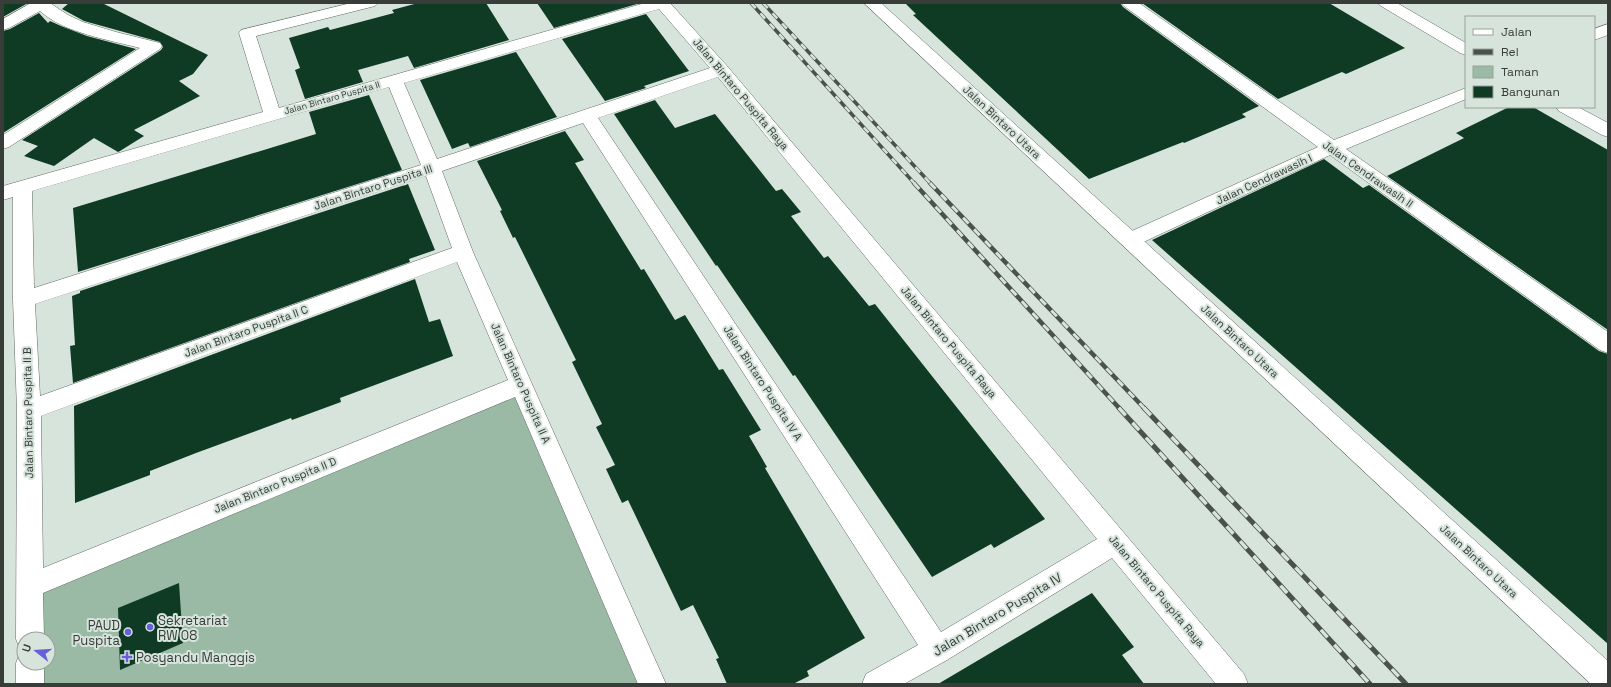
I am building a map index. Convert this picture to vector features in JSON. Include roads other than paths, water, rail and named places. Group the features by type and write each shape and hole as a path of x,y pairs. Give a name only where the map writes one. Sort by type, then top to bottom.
{"street":[{"path":"272,114 247,33 323,8 370,3"},
{"name":"Jalan Bintaro Puspita Raya","path":"662,3 721,70 1234,684"},
{"name":"Jalan Bintaro Puspita II","path":"13,190 272,114 662,3"},
{"name":"Jalan Bintaro Utara","path":"872,3 1608,680"},
{"name":"Jalan Cendrawasih II","path":"1129,3 1608,344"},
{"path":"1386,3 1465,49"},
{"path":"3,26 41,4 57,15 93,31 154,46 3,143"},
{"path":"1595,35 1608,29"},
{"name":"Jalan Bintaro Puspita III","path":"24,299 432,168 721,70"},
{"name":"Jalan Bintaro Puspita II A","path":"394,80 432,168 464,252 652,684"},
{"name":"Jalan Cendrawasih I","path":"1130,240 1331,148 1465,93"},
{"path":"1567,108 1608,131"},
{"name":"Jalan Bintaro Puspita IV A","path":"588,116 937,650"},
{"name":"Jalan Bintaro Puspita II B","path":"13,190 24,299 30,410 30,631"},
{"name":"Jalan Bintaro Puspita II C","path":"30,410 464,252"},
{"name":"Jalan Bintaro Puspita II D","path":"29,586 522,384"},
{"name":"Jalan Bintaro Puspita IV","path":"876,684 937,650 1116,542"},
{"path":"30,671 30,684"}],"railway":[{"path":"751,3 915,184"},
{"path":"763,3 931,184"},
{"path":"914,183 1120,409"},
{"path":"930,183 1145,409"},
{"path":"1119,408 1370,684"},
{"path":"1144,408 1406,684"}],"place":[{"name":"Sekretariat RW 08","path":"150,627"},
{"name":"PAUD Puspita","path":"128,632"},
{"name":"Posyandu Manggis","path":"127,657"}]}
